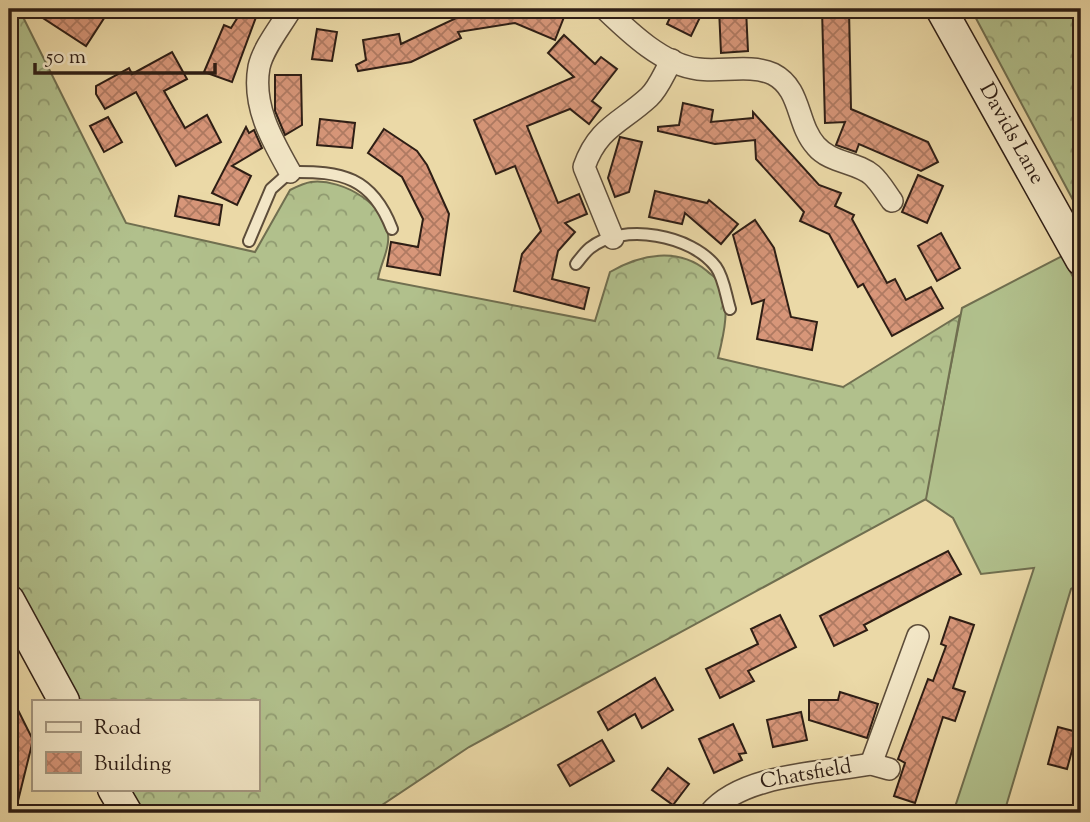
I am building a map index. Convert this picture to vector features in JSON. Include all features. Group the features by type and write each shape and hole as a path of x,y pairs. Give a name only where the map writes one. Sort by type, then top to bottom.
{"street":[{"path":"290,172 266,129 258,93 259,65 291,9"},
{"path":"605,9 627,30 672,60 696,69 750,70 773,74 793,92 803,124 816,147 846,165 872,174 892,201"},
{"name":"Davids Lane","path":"941,9 1081,260"},
{"path":"613,238 584,167 592,145 626,113 650,96 672,60"},
{"path":"11,610 63,700"},
{"name":"Chatsfield","path":"710,813 720,800 745,786 880,766 918,636"},
{"path":"114,790 127,813"}],"lane":[{"path":"248,240 271,188 290,172 319,171 345,176 365,186 382,204 392,229"},
{"path":"576,264 592,247 613,238 663,236 688,244 705,255 718,270 730,309"}],"green space":[{"path":"9,9 19,9 126,223 255,252 290,190 311,182 323,182 337,185 363,197 382,217 388,242 378,279 595,321 610,272 647,257 684,258 707,271 719,282 723,291 726,310 718,358 843,387 960,315 926,499 469,747 370,813 138,813 125,790 259,790 259,700 73,700 9,582"},
{"path":"971,9 1081,9 1081,215"},
{"path":"1062,256 1081,292 1081,583 1071,589 1004,813 953,813 1034,568 981,574 953,518 925,499 962,308"}],"building":[{"path":"29,9 110,9 86,46"},
{"path":"243,9 259,9 232,82 204,72 224,25 231,28"},
{"path":"464,9 544,9 564,17 555,40 515,23 458,32 461,38 411,62 358,71 356,65 366,60 363,40 399,34 401,44 465,14"},
{"path":"674,9 704,9 691,36 667,24"},
{"path":"719,9 746,9 748,51 721,53"},
{"path":"822,9 849,9 851,109 928,142 938,162 921,171 859,144 856,152 836,145 845,122 825,123"},
{"path":"317,29 337,32 332,61 312,59"},
{"path":"564,35 595,64 601,57 617,69 592,101 601,108 589,124 570,109 527,126 558,203 579,194 587,214 565,223 575,232 558,251 552,279 589,288 584,309 514,291 522,254 541,231 515,166 496,174 474,120 574,77 548,53"},
{"path":"172,52 187,79 164,91 185,128 207,115 221,142 176,166 136,92 105,109 96,94 96,86 129,68 132,74"},
{"path":"275,75 301,75 302,125 285,135 275,111"},
{"path":"683,103 713,110 711,122 753,118 753,112 819,185 841,193 835,206 854,215 852,219 887,283 895,279 906,300 931,287 943,308 892,336 863,284 858,287 829,234 800,221 804,212 756,159 755,140 715,144 658,131 658,127 679,125"},
{"path":"108,117 122,142 104,152 90,126"},
{"path":"320,119 355,123 352,148 317,145"},
{"path":"246,127 249,133 254,130 262,148 232,166 251,176 237,205 212,193"},
{"path":"384,129 417,151 427,165 449,214 440,275 387,266 391,242 418,247 423,219 402,177 368,153"},
{"path":"620,137 642,142 629,192 615,197 608,178"},
{"path":"918,175 943,186 927,223 902,212"},
{"path":"655,191 707,203 709,200 738,224 721,244 685,213 682,224 649,217"},
{"path":"179,196 222,205 219,225 175,216"},
{"path":"755,220 774,248 791,317 817,322 812,350 757,339 764,300 752,304 733,235"},
{"path":"941,233 960,268 937,281 918,246"},
{"path":"948,551 961,574 864,625 867,630 834,646 820,616"},
{"path":"780,615 796,647 748,671 754,681 720,698 706,669 758,644 751,629"},
{"path":"950,617 974,625 953,688 965,692 955,721 943,717 915,803 894,796 905,763 898,759 928,679 933,681 946,646 941,644"},
{"path":"655,678 673,710 642,728 635,714 608,730 598,712"},
{"path":"9,692 32,738 32,744 15,813 9,813"},
{"path":"840,692 878,704 867,738 809,720 809,700 838,700"},
{"path":"801,712 807,740 773,747 767,720"},
{"path":"733,724 746,753 739,754 742,760 714,773 699,739"},
{"path":"1058,727 1077,732 1067,769 1048,764"},
{"path":"602,740 614,761 570,786 558,765"},
{"path":"668,768 689,784 673,805 652,790"}]}
